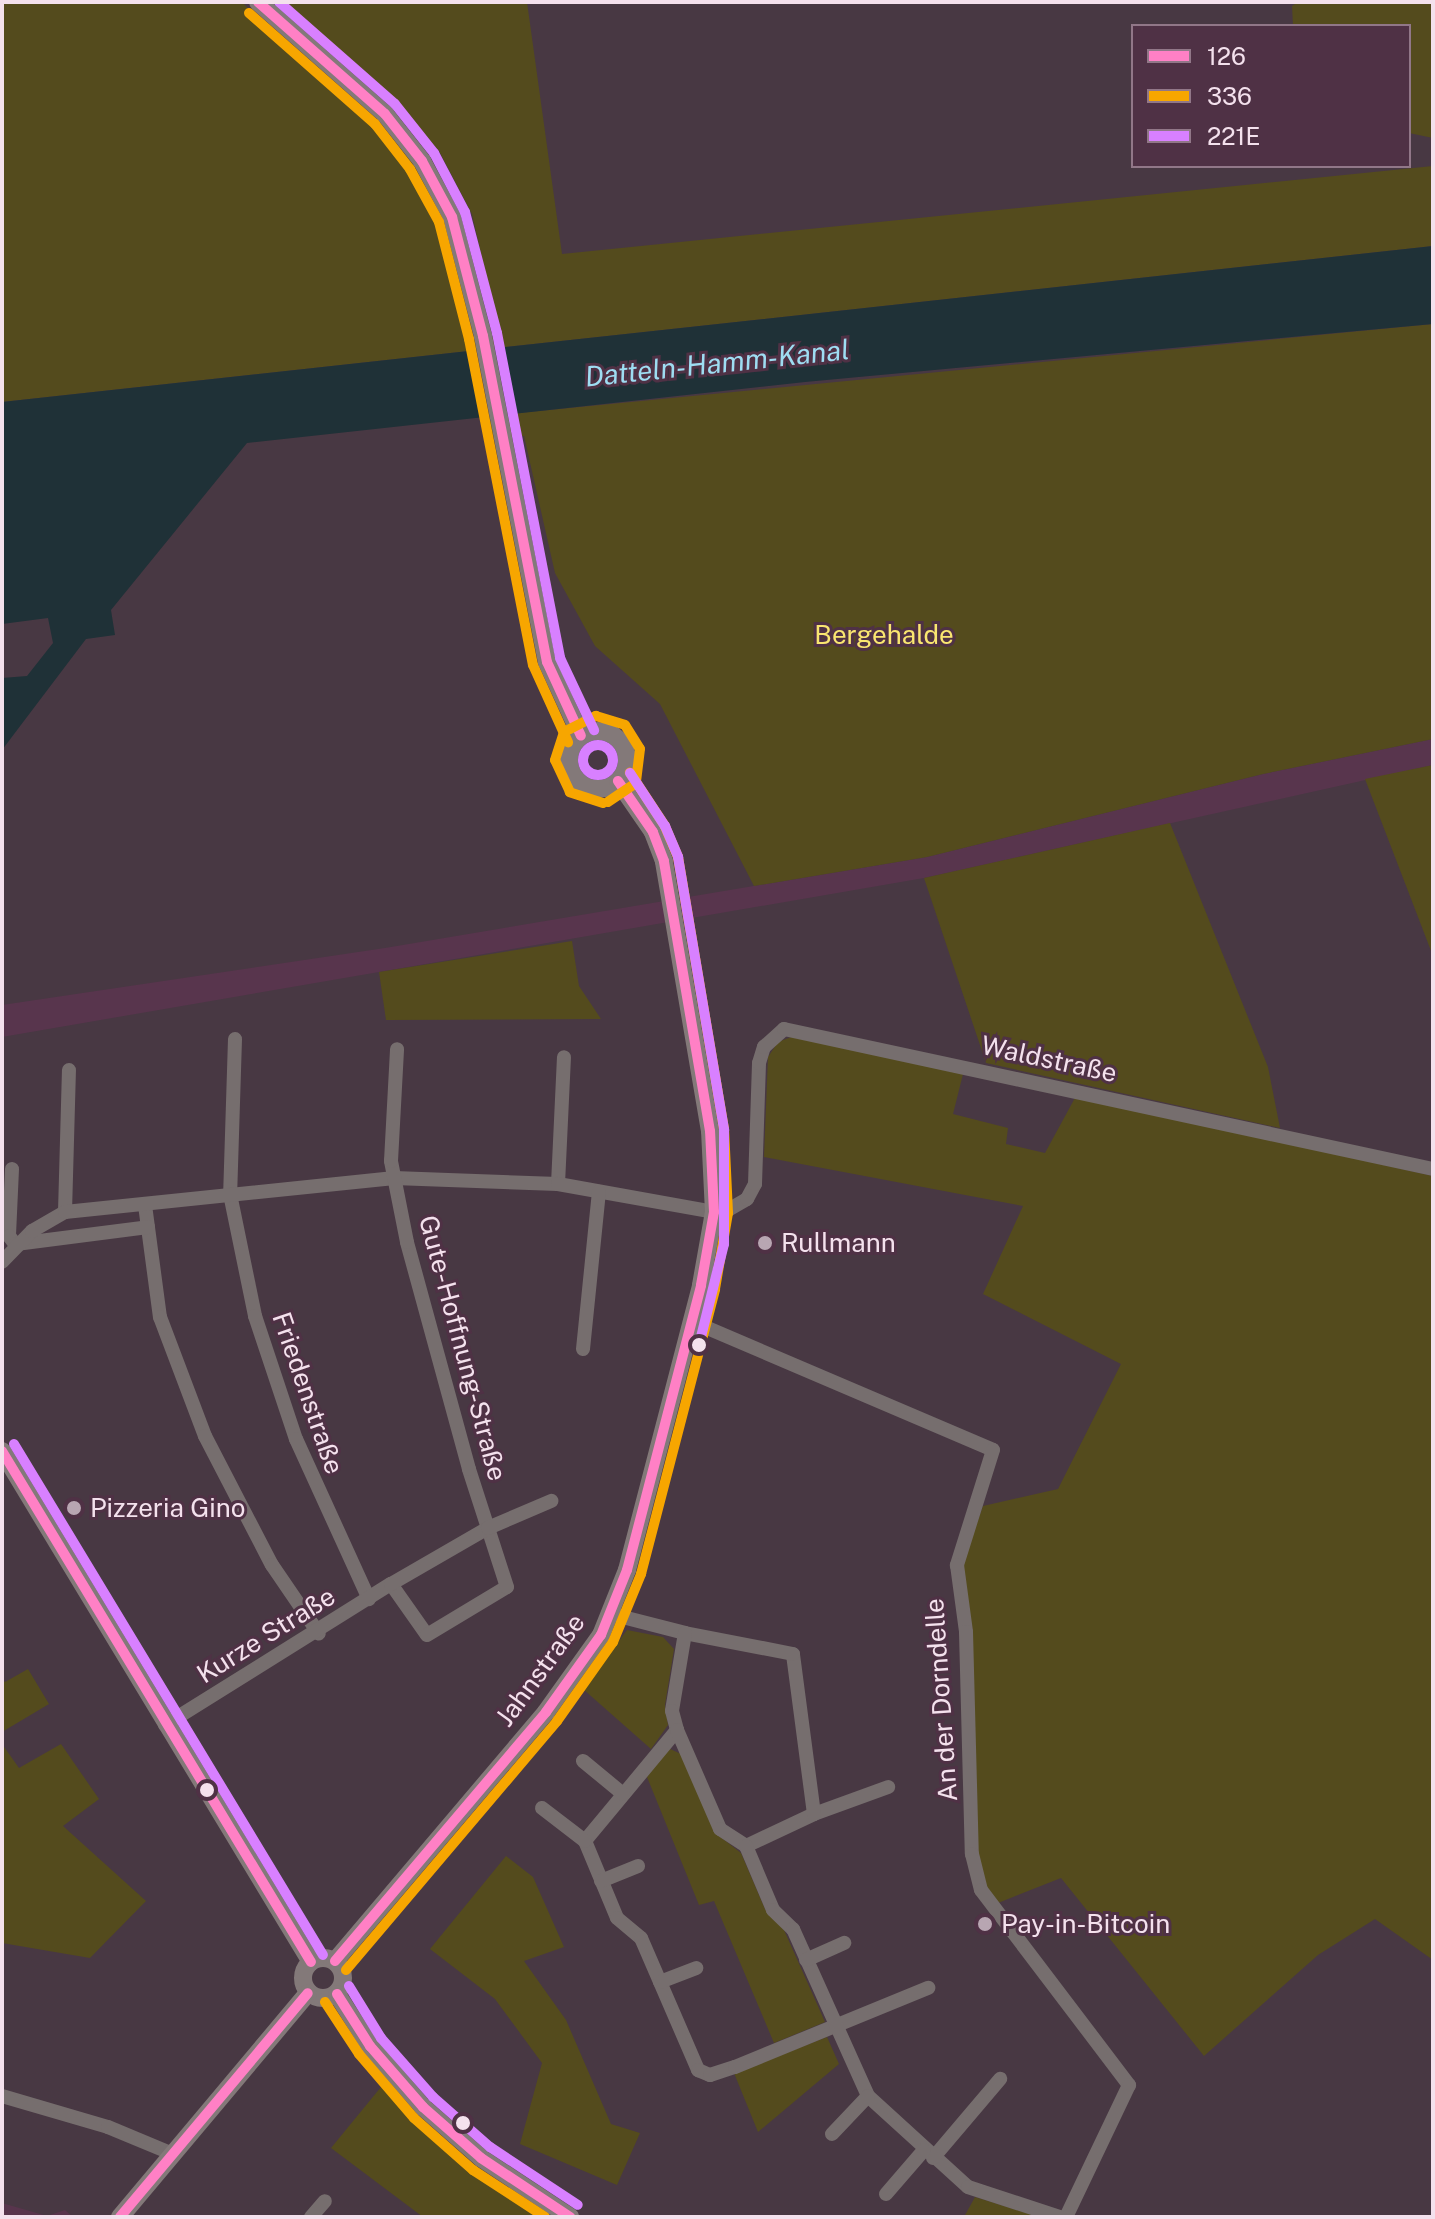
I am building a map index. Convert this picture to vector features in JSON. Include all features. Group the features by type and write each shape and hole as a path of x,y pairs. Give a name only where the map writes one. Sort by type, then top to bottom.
{"main road":[{"path":"258,2 385,114 422,161 457,231 483,336 547,662 581,736"},
{"path":"608,732 623,743 627,767 618,781 595,789 574,775 569,759 581,736 608,732"},
{"name":"Jahnstraße","path":"335,1961 575,1676 611,1614 691,1321 714,1212 710,1131 670,891 653,832 618,781"},
{"path":"2,1451 311,1962"},
{"path":"308,1993 322,1999 337,1994 343,1980 335,1961 311,1962"},
{"path":"308,1993 303,1976 311,1962"},
{"path":"120,2217 308,1993"},
{"path":"337,1994 370,2046 423,2107 492,2166 570,2217"}],"street":[{"name":"Waldstraße","path":"714,1212 747,1199 755,1184 759,1063 764,1047 775,1034 800,1030 1433,1169"},
{"name":"Friedenstraße","path":"235,1039 230,1194 274,1377 321,1500 369,1599"},
{"name":"Gute-Hoffnung-Straße","path":"397,1049 394,1178 421,1301 488,1528"},
{"path":"558,1184 564,1057"},
{"path":"65,1212 69,1070"},
{"path":"12,1169 9,1236 15,1244"},
{"path":"2,1262 15,1244 50,1217 65,1212 394,1178 558,1184 714,1212"},
{"path":"583,1349 599,1192"},
{"path":"145,1205 160,1317 205,1436 272,1565 319,1634"},
{"path":"15,1244 148,1227"},
{"name":"An der Dorndelle","path":"691,1321 993,1450 957,1565 966,1632 972,1854 981,1890 1129,2085 1063,2217"},
{"name":"Kurze Straße","path":"165,1725 319,1634 391,1584 488,1528 551,1501"},
{"path":"391,1584 419,1630 437,1634 507,1587 488,1528"},
{"path":"611,1614 685,1633 793,1654 814,1814"},
{"path":"685,1633 672,1711 677,1730 720,1829 746,1846 773,1910 793,1929 834,2028 868,2096 929,2154 979,2192 1063,2217"},
{"path":"585,1841 677,1730"},
{"path":"583,1761 623,1794"},
{"path":"746,1846 814,1814 888,1787"},
{"path":"542,1808 585,1841 617,1918 641,1938 703,2075 834,2028 928,1988"},
{"path":"601,1881 638,1866"},
{"path":"806,1960 844,1943"},
{"path":"660,1982 696,1968"},
{"path":"886,2194 1000,2079"},
{"path":"2,2096 108,2127 173,2154"},
{"path":"832,2134 868,2096"},
{"path":"311,2217 325,2201"}],"shaded area":[{"path":"1433,739 1433,765 924,878 2,1037 2,1005 385,948 927,857 1263,774"},
{"path":"2,2203 47,2216 65,2210 73,2217 2,2217"}],"green space":[{"path":"2,2 242,2 293,54 383,127 418,170 444,221 462,278 472,340 500,336 472,214 439,151 391,97 281,2 527,2 562,254 1433,166 1433,246 2,402"},
{"path":"1298,2 1433,2 1433,138 1411,133 1411,24 1293,24 1292,6"},
{"name":"Bergehalde","path":"1433,324 1433,739 1263,774 927,857 754,886 660,704 595,646 555,573 524,436 494,438 487,416"},
{"path":"1433,765 1433,956 1365,779"},
{"path":"1170,823 1268,1067 1280,1128 986,1063 924,878"},
{"path":"572,941 579,986 601,1019 386,1020 379,972"},
{"path":"794,1036 964,1070 953,1114 1008,1128 1006,1144 1045,1153 1076,1096 1433,1176 1433,1960 1375,1919 1318,1955 1204,2056 1061,1878 993,1905 972,1854 963,1562 983,1506 1058,1489 1121,1364 983,1294 1023,1206 764,1157 768,1057 778,1042"},
{"path":"627,1630 663,1637 674,1649 665,1705 668,1725 651,1749 583,1689"},
{"path":"28,1669 49,1704 2,1732 2,1679 5,1682"},
{"path":"2,1744 19,1768 61,1744 99,1799 63,1826 146,1901 90,1958 2,1943"},
{"path":"668,1748 681,1754 718,1835 741,1853 765,1909 784,1930 825,2022 774,2043 714,1901 699,1905 647,1777"},
{"path":"506,1856 533,1877 564,1947 524,1961 566,2020 611,2124 640,2133 617,2185 520,2144 542,2063 495,1999 430,1949"},
{"path":"827,2037 839,2064 758,2132 734,2073"},
{"path":"381,2087 449,2154 543,2217 423,2217 331,2148"},
{"path":"975,2197 1040,2217 964,2217"}],"water":[{"name":"Datteln-Hamm-Kanal","path":"1433,246 1433,324 805,382 247,443 111,610 115,635 86,639 2,750 2,678 27,676 53,643 48,618 2,624 2,402"}],"pier":[{"path":"501,345 515,417 489,422 475,350"}],"transit line":[{"name":"126","path":"258,2 385,114 422,161 452,217 483,336 547,662 581,736"},
{"name":"221E","path":"279,2 395,104 434,153 465,212 497,333 560,658 594,730"},
{"name":"336","path":"249,13 375,124 410,169 439,222 469,339 533,665 568,742"},
{"name":"336","path":"603,803 570,792 555,760 564,732 596,716 625,725 640,749 636,783 608,802"},
{"name":"221E","path":"598,745 609,749 613,760 609,771 598,775 587,771 583,760 587,749 598,745"},
{"name":"336","path":"346,1970 557,1721 613,1642 641,1574 715,1289 728,1213 724,1129 678,857 665,826 630,773"},
{"name":"221E","path":"630,773 665,826 678,857 724,1130 724,1244 699,1345"},
{"name":"126","path":"335,1961 546,1712 601,1635 627,1570 701,1285 714,1212 710,1131 664,861 653,832 618,781"},
{"name":"221E","path":"14,1444 323,1955"},
{"name":"126","path":"2,1451 311,1962"},
{"name":"221E","path":"349,1986 381,2038 433,2097 490,2147 578,2205"},
{"name":"126","path":"120,2217 308,1993"},
{"name":"126","path":"337,1994 370,2046 423,2107 481,2158 570,2217"},
{"name":"336","path":"325,2002 359,2054 414,2118 473,2170 545,2217"}],"place":[{"name":"Rullmann","path":"765,1243"},
{"name":"Pizzeria Gino","path":"74,1508"},
{"name":"Pay-in-Bitcoin","path":"985,1924"}]}
